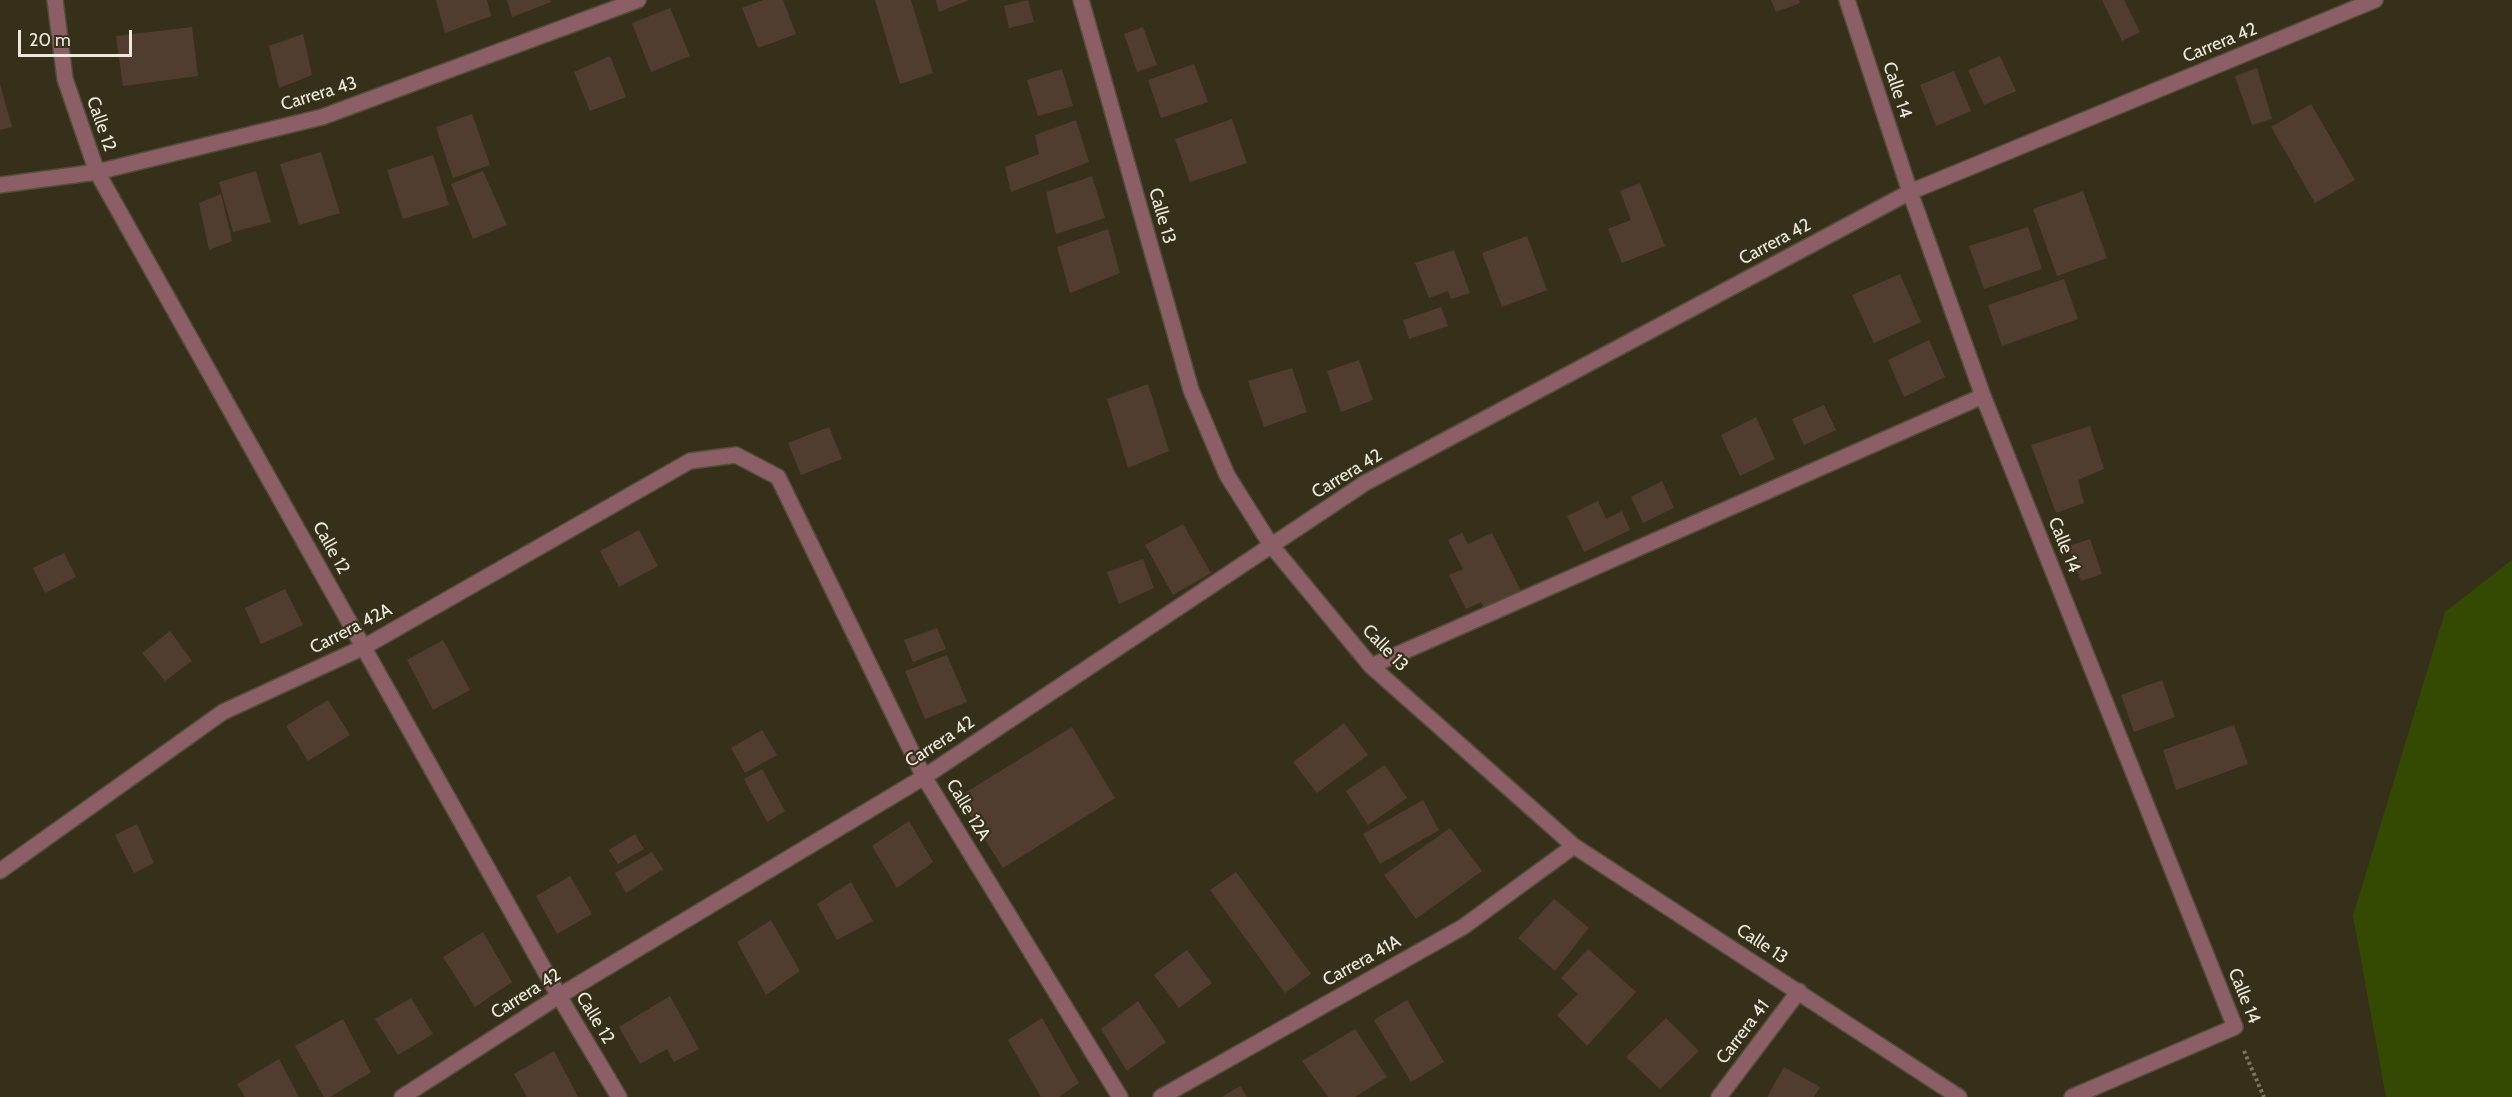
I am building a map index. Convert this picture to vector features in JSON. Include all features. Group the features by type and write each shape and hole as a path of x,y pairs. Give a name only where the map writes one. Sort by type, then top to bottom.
{"street":[{"name":"Calle 12","path":"55,0 65,79 97,172 559,996 619,1097"},
{"name":"Carrera 43","path":"0,185 97,172 322,117 638,0"},
{"name":"Calle 13","path":"1081,0 1191,390 1227,475 1271,545 1371,666 1575,846 1959,1097"},
{"name":"Calle 14","path":"1847,0 1910,192 1983,396 2235,1027"},
{"name":"Carrera 42","path":"402,1097 559,996 924,777 1365,483 1910,192 2339,7 2374,0"},
{"path":"1371,666 1983,396"},
{"name":"Carrera 42A","path":"0,871 223,712 364,647 690,461 736,455"},
{"name":"Calle 12A","path":"736,455 778,477 924,777 1120,1097"},
{"name":"Carrera 41A","path":"1161,1097 1463,927 1575,846"},
{"name":"Carrera 41","path":"1719,1097 1799,991"},
{"path":"2072,1097 2235,1027"}],"path":[{"name":"Calle 14","path":"2235,1027 2264,1097"}],"green space":[{"path":"2512,560 2512,1097 2386,1097 2353,916 2445,612"}],"building":[{"path":"436,0 487,0 491,16 445,33"},
{"path":"507,0 550,0 551,2 512,17"},
{"path":"763,0 783,0 796,34 758,48 742,8"},
{"path":"875,0 911,0 933,73 900,84"},
{"path":"936,0 969,0 939,12"},
{"path":"1028,0 1034,22 1009,28 1004,6"},
{"path":"1771,0 1799,0 1800,3 1776,12"},
{"path":"2102,0 2124,0 2140,32 2122,41"},
{"path":"670,8 690,56 651,72 632,23"},
{"path":"192,27 198,76 123,86 116,36"},
{"path":"1143,27 1157,65 1137,72 1124,34"},
{"path":"303,34 312,75 279,88 269,46"},
{"path":"610,56 626,97 590,111 574,72"},
{"path":"2000,56 2016,91 1984,105 1968,70"},
{"path":"1194,64 1208,102 1161,118 1148,80"},
{"path":"2257,68 2272,119 2252,125 2235,76"},
{"path":"1062,69 1073,106 1038,116 1027,80"},
{"path":"1954,71 1971,111 1936,126 1920,85"},
{"path":"0,84 12,127 0,130"},
{"path":"2311,104 2355,180 2315,203 2271,127"},
{"path":"472,114 490,165 453,178 436,127"},
{"path":"1232,119 1247,163 1190,182 1175,139"},
{"path":"1076,120 1089,162 1011,192 1005,167 1039,154 1035,135"},
{"path":"321,152 340,213 299,225 280,164"},
{"path":"433,155 449,205 403,219 387,170"},
{"path":"256,171 271,222 233,232 219,182"},
{"path":"483,171 507,225 473,239 451,184"},
{"path":"1092,176 1105,218 1056,234 1046,192"},
{"path":"1640,183 1665,246 1622,263 1608,229 1631,220 1620,191"},
{"path":"2083,191 2107,258 2057,276 2033,209"},
{"path":"221,194 232,241 209,250 199,203"},
{"path":"2028,227 2042,269 1984,289 1969,246"},
{"path":"1108,229 1120,273 1070,293 1057,247"},
{"path":"1527,236 1547,290 1502,307 1482,253"},
{"path":"1454,250 1470,293 1451,299 1448,291 1429,298 1415,263"},
{"path":"1900,274 1921,322 1874,343 1852,295"},
{"path":"2064,279 2078,319 2002,346 1988,305"},
{"path":"1441,307 1448,326 1409,339 1403,320"},
{"path":"1929,340 1945,377 1904,397 1888,360"},
{"path":"1359,360 1373,400 1341,412 1327,371"},
{"path":"1292,368 1307,412 1264,427 1248,381"},
{"path":"1148,384 1169,451 1128,468 1107,399"},
{"path":"1824,405 1836,430 1804,445 1792,419"},
{"path":"1756,417 1775,459 1740,476 1721,435"},
{"path":"2090,426 2104,469 2078,480 2084,503 2056,513 2031,445"},
{"path":"829,427 842,459 801,475 788,443"},
{"path":"1662,481 1674,508 1643,523 1631,497"},
{"path":"1598,501 1606,519 1622,511 1630,530 1584,552 1567,516"},
{"path":"1183,524 1211,573 1173,595 1145,545"},
{"path":"639,530 658,566 619,587 600,551"},
{"path":"1462,533 1468,544 1492,533 1522,593 1486,612 1481,602 1466,609 1449,575 1463,569 1448,540"},
{"path":"2090,539 2102,574 2081,581 2068,546"},
{"path":"64,553 76,577 45,593 33,568"},
{"path":"1143,559 1154,588 1119,604 1107,572"},
{"path":"285,589 303,625 261,644 245,608"},
{"path":"937,628 946,649 913,662 904,640"},
{"path":"170,631 192,661 165,681 142,653"},
{"path":"443,640 470,690 433,710 407,660"},
{"path":"947,655 967,702 925,719 905,671"},
{"path":"2162,680 2175,717 2134,732 2121,695"},
{"path":"328,700 350,735 308,761 286,726"},
{"path":"1344,723 1368,755 1317,793 1293,762"},
{"path":"2234,725 2248,764 2176,790 2163,750"},
{"path":"1072,727 1115,798 1003,868 958,797"},
{"path":"762,730 777,755 745,773 731,748"},
{"path":"1385,765 1407,798 1368,825 1346,791"},
{"path":"762,769 785,811 767,822 744,779"},
{"path":"1423,800 1439,830 1380,864 1363,834"},
{"path":"909,821 933,862 897,888 872,846"},
{"path":"137,824 154,863 134,873 115,835"},
{"path":"1450,828 1482,871 1416,919 1384,875"},
{"path":"635,834 644,849 618,864 609,850"},
{"path":"652,852 663,869 626,893 615,873"},
{"path":"1236,872 1311,974 1285,993 1210,890"},
{"path":"570,876 592,914 557,934 536,896"},
{"path":"851,882 873,921 837,940 817,904"},
{"path":"1554,899 1589,928 1555,971 1518,938"},
{"path":"771,920 800,971 766,995 737,942"},
{"path":"483,932 512,982 475,1007 443,957"},
{"path":"1588,949 1636,992 1587,1046 1557,1015 1578,994 1561,978"},
{"path":"1187,950 1212,983 1179,1008 1154,975"},
{"path":"670,996 699,1049 674,1062 667,1049 640,1064 619,1027"},
{"path":"411,998 433,1034 398,1055 375,1019"},
{"path":"1407,1000 1444,1062 1411,1082 1374,1020"},
{"path":"1138,1001 1166,1042 1127,1071 1101,1029"},
{"path":"1042,1018 1079,1083 1059,1097 1041,1097 1008,1040"},
{"path":"1666,1018 1699,1051 1660,1089 1626,1057"},
{"path":"343,1019 371,1072 330,1097 324,1097 295,1046"},
{"path":"1355,1029 1387,1077 1355,1097 1328,1097 1302,1061"},
{"path":"554,1051 578,1097 527,1097 514,1074"},
{"path":"279,1059 299,1097 245,1097 237,1084"},
{"path":"1784,1067 1820,1087 1814,1097 1767,1097"},
{"path":"1240,1086 1247,1097 1222,1097"}]}
